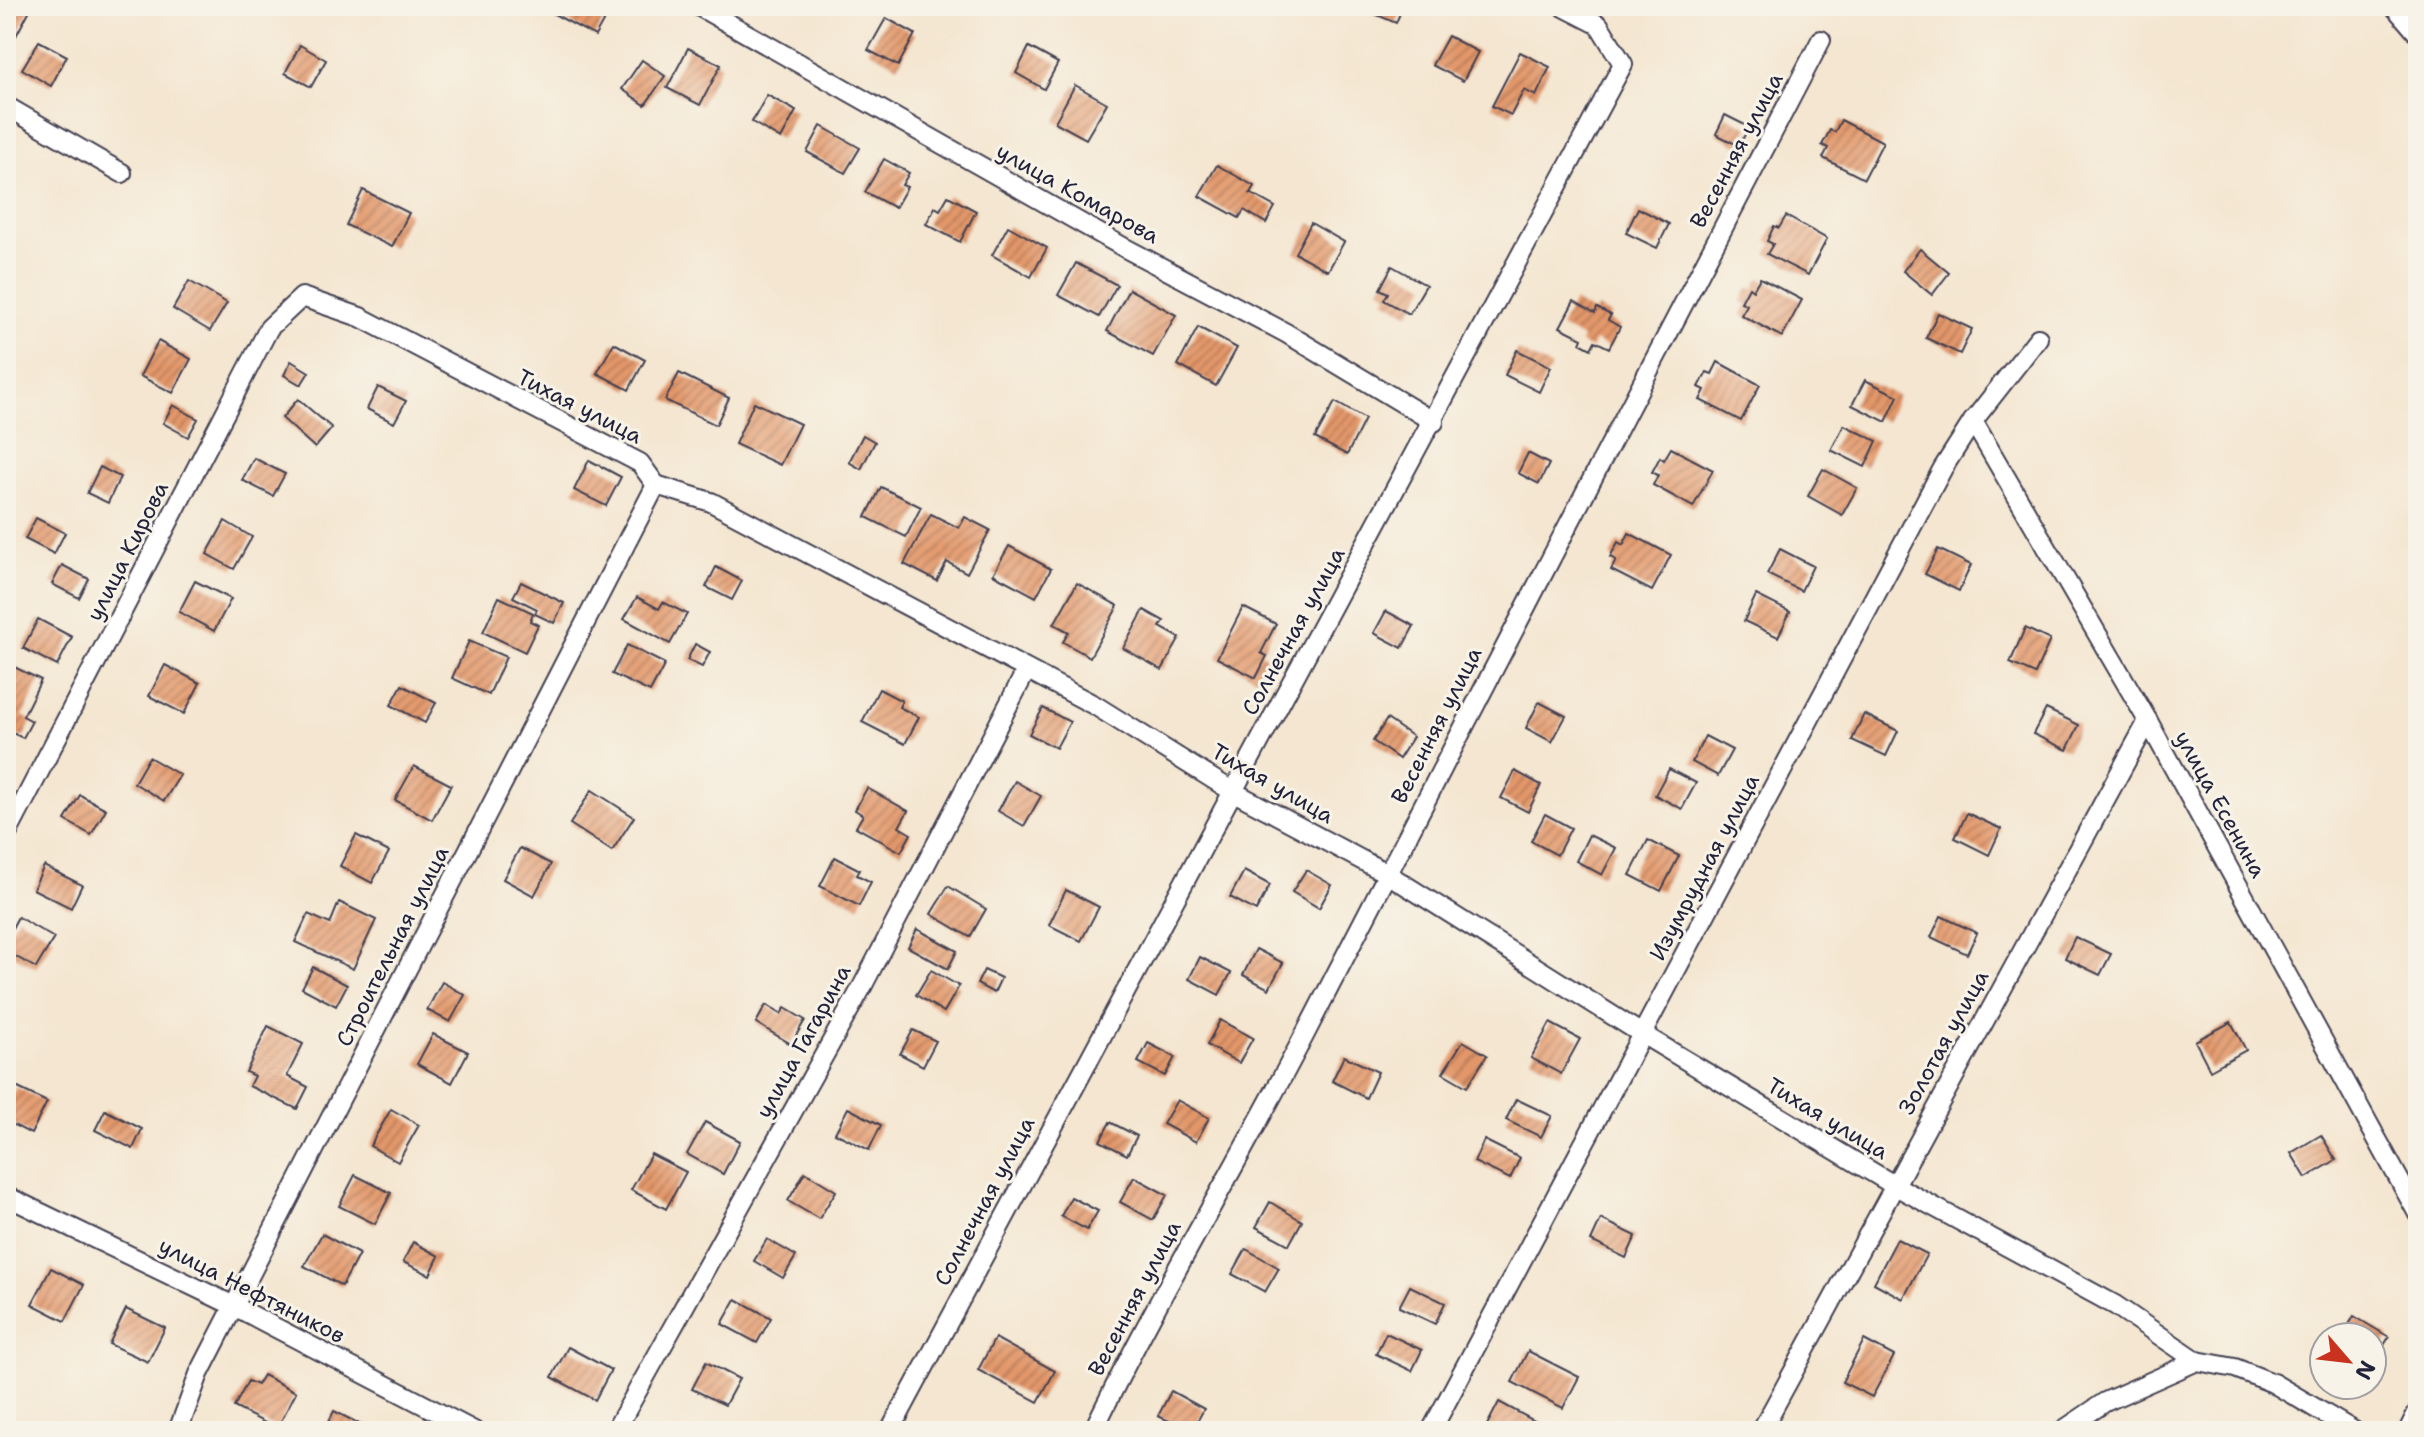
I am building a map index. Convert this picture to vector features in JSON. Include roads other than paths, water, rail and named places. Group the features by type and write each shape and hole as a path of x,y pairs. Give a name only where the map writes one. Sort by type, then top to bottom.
{"street":[{"name":"улица Комарова","path":"698,6 1125,248 1286,333 1434,422"},
{"name":"Солнечная улица","path":"890,1431 1232,791 1434,422 1623,64 1599,25 1562,6"},
{"path":"2394,6 2418,34"},
{"name":"Весенняя улица","path":"1093,1431 1212,1202 1303,1038 1821,40"},
{"path":"6,106 122,173"},
{"name":"Тихая улица","path":"302,297 360,317 640,463 656,485 711,502 1109,714 1232,791 1386,873 1642,1034 1892,1184 2115,1305 2197,1361"},
{"name":"улица Кирова","path":"6,836 269,328 302,297"},
{"name":"Изумрудная улица","path":"1431,1431 1943,468 1973,421 2038,338"},
{"name":"улица Есенина","path":"1973,421 2148,721 2418,1214"},
{"name":"Строительная улица","path":"178,1431 199,1374 656,485"},
{"name":"улица Гагарина","path":"615,1431 862,987 1026,671"},
{"name":"Золотая улица","path":"1761,1431 1892,1184 2148,721"},
{"name":"улица Нефтяников","path":"6,1196 234,1306 474,1431"},
{"path":"2062,1431 2105,1402 2197,1361 2235,1368 2273,1383 2354,1431"},
{"path":"2408,1431 2418,1411"}]}
